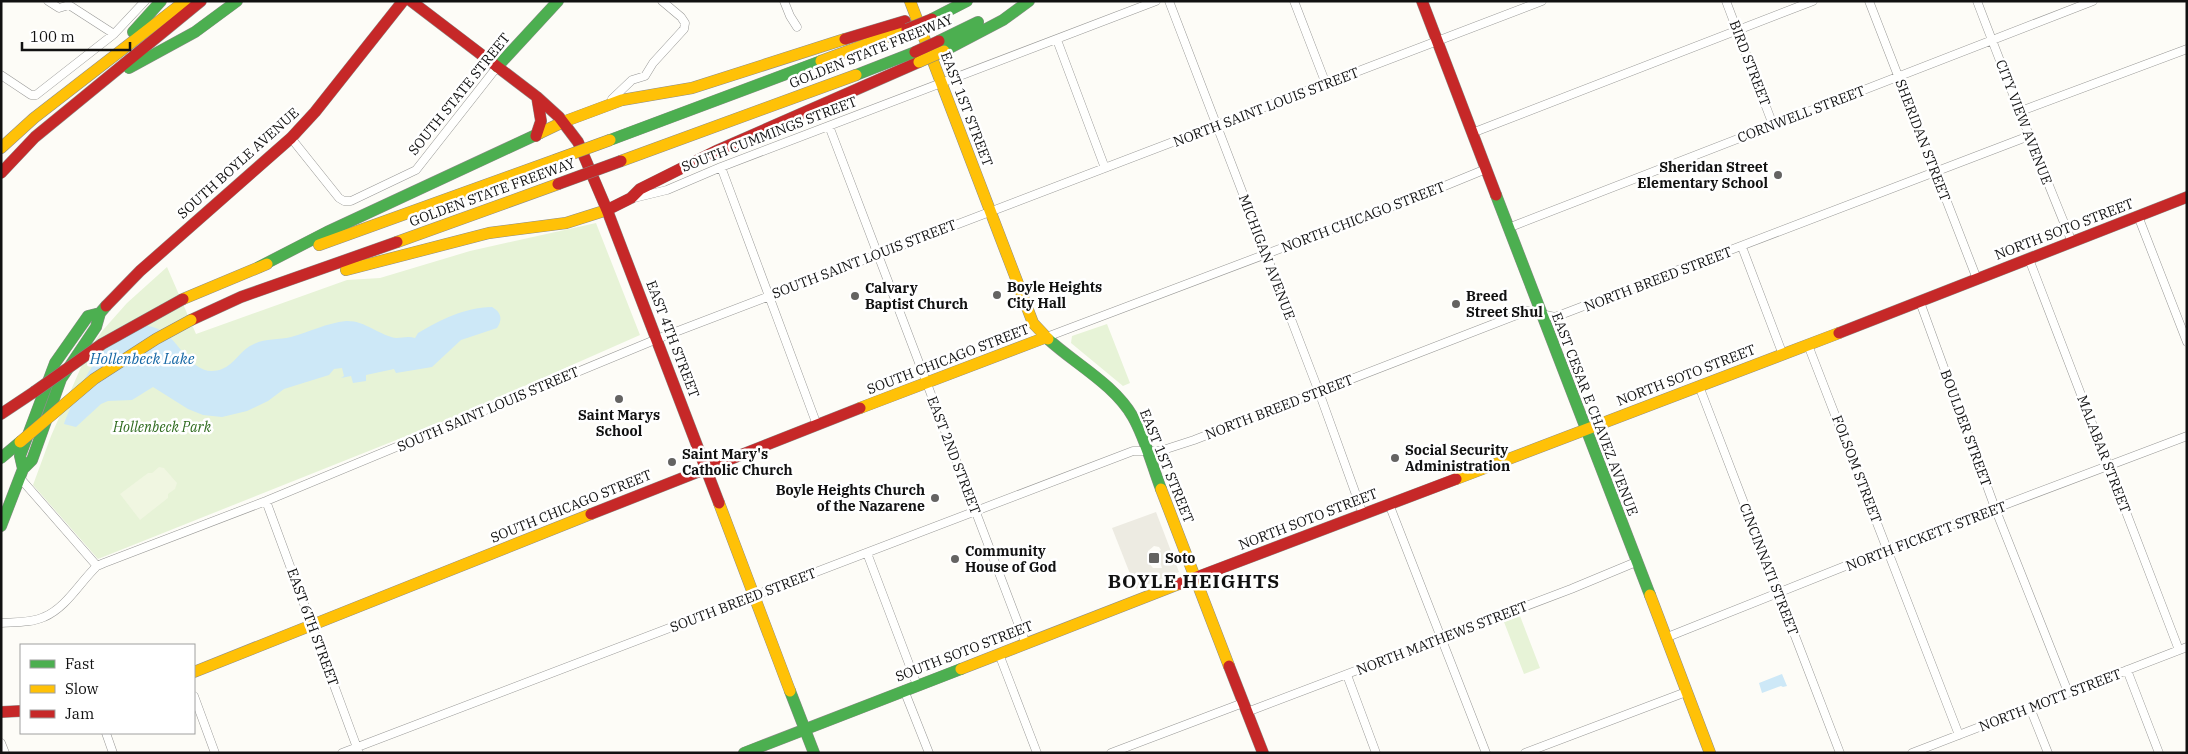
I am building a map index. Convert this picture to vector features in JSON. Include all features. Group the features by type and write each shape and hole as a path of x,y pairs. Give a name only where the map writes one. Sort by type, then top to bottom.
{"main road":[{"path":"1,148 133,32 161,1"},
{"path":"34,118 185,1"},
{"path":"1,173 35,137 201,1"},
{"path":"110,77 146,60 195,32 237,1"},
{"name":"SOUTH BOYLE AVENUE","path":"1,526 22,474 20,456 56,363 61,352 88,316 100,313 140,271 290,138 315,112 403,1"},
{"name":"EAST 4TH STREET","path":"411,1 537,97 563,122 578,142 607,210 657,339 814,753"},
{"name":"SOUTH STATE STREET","path":"497,66 558,1"},
{"name":"EAST 1ST STREET","path":"910,1 1032,323 1044,338 1119,397 1133,417 1263,753"},
{"name":"GOLDEN STATE FREEWAY","path":"1,414 102,344 183,299 258,267 610,140 967,1"},
{"name":"GOLDEN STATE FREEWAY","path":"1,458 94,379 156,339 241,296 317,271 769,108 917,57 941,46 1020,1"},
{"path":"941,46 1003,20 1029,1"},
{"name":"EAST CESAR E CHAVEZ AVENUE","path":"1422,1 1584,430 1710,753"},
{"path":"258,267 328,232 563,122 604,106 636,96 692,88 798,52 906,25"},
{"path":"630,198 640,189 716,151 917,57"},
{"path":"536,136 542,120 537,97"},
{"name":"NORTH SOTO STREET","path":"1195,578 1920,302 2187,197"},
{"name":"SOUTH CUMMINGS STREET","path":"317,271 348,270 490,233 566,223 607,210 630,198"},
{"name":"SOUTH CHICAGO STREET","path":"195,672 705,468 1044,338"},
{"name":"SOUTH SOTO STREET","path":"744,753 1195,578"},
{"path":"1,712 20,711"}],"street":[{"path":"48,1 59,8 69,5 114,34"},
{"path":"1,75 31,95 36,96 114,34 145,1"},
{"path":"604,106 632,80 645,76 653,63 684,29 685,23 681,17 662,1"},
{"path":"784,1 797,27"},
{"name":"SOUTH CUMMINGS STREET","path":"630,198 667,190 721,167 1156,1"},
{"name":"MICHIGAN AVENUE","path":"1169,1 1319,392 1363,514"},
{"path":"1294,1 1326,84"},
{"name":"NORTH SAINT LOUIS STREET","path":"990,211 1218,126 1542,1"},
{"name":"BIRD STREET","path":"1726,1 1773,125"},
{"path":"1472,133 1813,1"},
{"name":"SHERIDAN STREET","path":"1869,1 1977,279"},
{"name":"CITY VIEW AVENUE","path":"1977,1 2021,111 2028,136 2072,242"},
{"name":"CORNWELL STREET","path":"1508,228 2091,2"},
{"path":"1057,40 1106,168"},
{"path":"2021,111 2187,49"},
{"name":"SOUTH STATE STREET","path":"290,138 338,198 344,201 360,198 416,170 497,66"},
{"name":"EAST 2ND STREET","path":"829,126 1026,644"},
{"name":"NORTH BREED STREET","path":"1145,452 1160,451 1319,392 1527,311 1555,317 1936,173 2028,136"},
{"path":"721,167 817,425"},
{"name":"NORTH CHICAGO STREET","path":"1044,338 1486,169"},
{"name":"SOUTH SAINT LOUIS STREET","path":"1,623 45,617 55,610 97,566 266,501 657,339 990,211"},
{"path":"2138,216 2187,342"},
{"path":"1742,247 1782,355"},
{"name":"MALABAR STREET","path":"2029,259 2109,466 2183,648"},
{"name":"BOULDER STREET","path":"1920,302 1995,508 2068,692"},
{"name":"FOLSOM STREET","path":"1808,345 1959,734"},
{"name":"CINCINNATI STREET","path":"1699,386 1840,753"},
{"name":"NORTH FICKETT STREET","path":"1665,638 1995,508 2187,436"},
{"name":"SOUTH BREED STREET","path":"342,753 358,750 975,510 1133,451 1145,452"},
{"path":"22,474 97,566"},
{"name":"EAST 6TH STREET","path":"266,501 358,750"},
{"path":"1390,504 1486,753"},
{"path":"867,553 917,685"},
{"name":"NORTH MATHEWS STREET","path":"1111,753 1347,675 1636,562"},
{"name":"NORTH MOTT STREET","path":"1912,753 2183,648"},
{"path":"998,654 1037,753"},
{"path":"2127,670 2159,753"},
{"path":"1347,675 1376,753"},
{"path":"904,690 929,753"},
{"path":"1525,753 1686,692"},
{"path":"195,699 215,753"},
{"path":"2030,708 2048,753"},
{"path":"106,734 113,753"},
{"path":"1,743 5,753"},
{"path":"1134,744 1137,753"},
{"path":"1935,744 1938,753"}],"green space":[{"name":"Hollenbeck Park","path":"596,223 640,335 454,417 98,559 33,485 51,436 88,351 103,330 127,303 167,267 196,334 347,280 380,278 470,251"},
{"path":"1107,324 1130,383 1123,386 1071,343 1072,336"},
{"path":"159,467 164,468 177,483 175,489 168,494 168,498 140,520 120,494"},
{"path":"1520,616 1540,668 1524,674 1504,622"}],"shaded area":[{"path":"1156,512 1179,572 1136,589 1112,528","holes":["1154,546 1159,547 1161,550 1157,553 1162,568 1153,568 1148,562 1148,551"]}],"water":[{"name":"Hollenbeck Lake","path":"492,307 500,316 497,328 461,340 432,367 396,373 394,369 366,375 366,381 353,383 351,376 341,378 344,376 342,368 334,369 329,375 284,389 268,401 247,411 222,417 203,415 188,409 153,387 132,400 108,401 101,404 76,427 64,424 78,392 100,355 114,340 129,329 145,326 162,331 169,336 195,365 212,371 227,367 245,349 259,342 291,337 332,324 353,321 396,338 415,338 418,333 453,315"},
{"path":"1782,674 1787,686 1781,686 1762,693 1759,683"}],"traffic: fast":[{"path":"133,32 161,1"},
{"path":"129,68 195,32 237,1"},
{"path":"497,67 558,1"},
{"path":"932,19 967,1"},
{"path":"944,51 1003,20 1029,1"},
{"path":"939,41 978,22"},
{"path":"856,75 915,52"},
{"path":"610,140 821,61"},
{"path":"259,267 327,232 540,133"},
{"path":"1496,195 1650,595"},
{"path":"1,526 23,469 32,460 61,379 96,327 100,313 106,306"},
{"path":"23,469 20,456 55,363 88,316 100,313"},
{"path":"1048,339 1105,384 1125,405 1141,434 1161,489"},
{"path":"1,458 20,442"},
{"path":"744,753 961,669"},
{"path":"790,691 814,753"}],"traffic: slow":[{"path":"1,148 34,118 185,1"},
{"path":"910,1 1033,323 1048,339"},
{"path":"821,61 905,30"},
{"path":"540,133 563,122 622,100 692,88 845,39"},
{"path":"919,62 944,51"},
{"path":"621,161 856,75"},
{"path":"555,160 610,140"},
{"path":"319,245 555,160"},
{"path":"397,242 558,184"},
{"path":"346,270 489,233 566,223 607,210"},
{"path":"183,299 267,264"},
{"path":"20,442 94,379 156,339 191,320"},
{"path":"1456,479 1839,333"},
{"path":"860,408 1044,338"},
{"path":"1161,489 1229,666"},
{"path":"719,503 790,691"},
{"path":"195,672 591,514"},
{"path":"961,669 1179,584"},
{"path":"1650,595 1710,753"}],"traffic: jam":[{"path":"1,173 35,137 201,1"},
{"path":"106,306 140,271 291,138 315,112 403,1"},
{"path":"411,1 537,97 559,117 578,142 607,210 631,198"},
{"path":"1422,1 1496,195"},
{"path":"907,29 932,19"},
{"path":"845,39 905,21"},
{"path":"915,52 939,41"},
{"path":"631,198 640,189 716,151 919,62"},
{"path":"536,136 541,121 537,97"},
{"path":"558,184 621,161"},
{"path":"1839,333 2187,197"},
{"path":"607,210 719,503"},
{"path":"191,320 241,297 397,242"},
{"path":"34,392 102,344 183,299"},
{"path":"1,414 34,392"},
{"path":"591,514 860,408"},
{"path":"1179,584 1456,479"},
{"path":"1229,666 1263,753"},
{"path":"1,712 20,711"}],"place":[{"name":"Sheridan Street Elementary School","path":"1778,175"},
{"name":"Boyle Heights City Hall","path":"997,295"},
{"name":"Calvary Baptist Church","path":"855,296"},
{"name":"Breed Street Shul","path":"1456,304"},
{"name":"Saint Marys School","path":"619,399"},
{"name":"Social Security Administration","path":"1395,458"},
{"name":"Saint Mary's Catholic Church","path":"672,462"},
{"name":"Boyle Heights Church of the Nazarene","path":"935,498"},
{"name":"Soto","path":"1154,558"},
{"name":"Community House of God","path":"955,559"}],"district":[{"name":"BOYLE HEIGHTS","path":"1194,581"}]}
